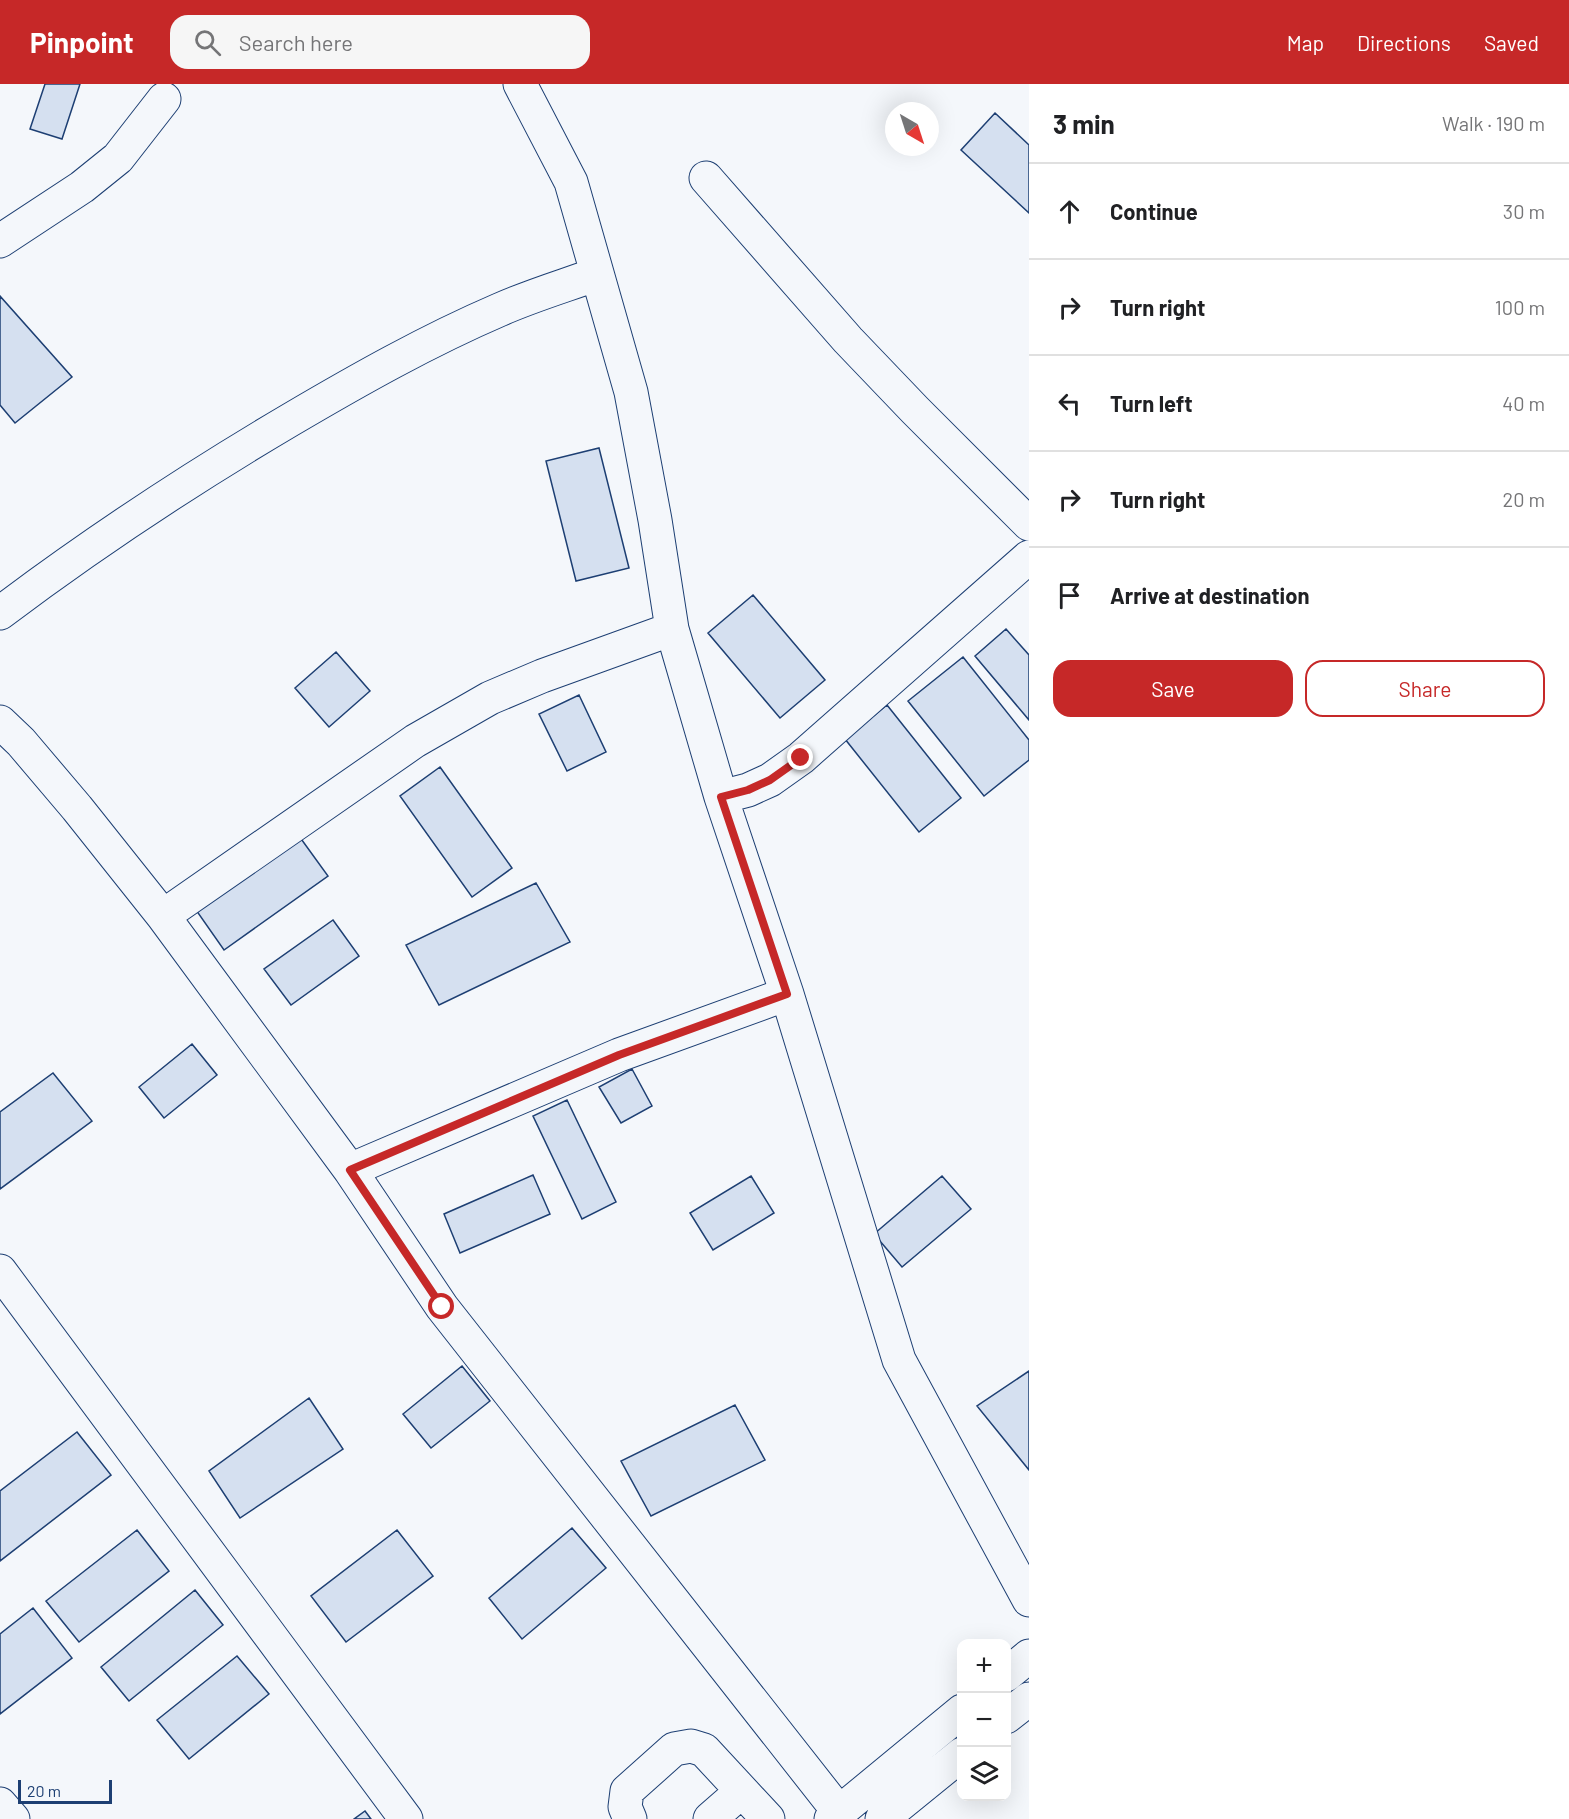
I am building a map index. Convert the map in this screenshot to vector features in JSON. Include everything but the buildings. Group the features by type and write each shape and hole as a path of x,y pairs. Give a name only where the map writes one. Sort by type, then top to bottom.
{"street":[{"path":"520,84 571,182 631,392 655,520 672,629 721,797 787,994 899,1360 1029,1600"},
{"path":"0,241 82,187 118,158 164,99"},
{"path":"706,178 848,340 1029,524"},
{"path":"0,613 60,568 141,513 234,453 321,402 410,352 500,309 597,274"},
{"path":"721,797 748,790 770,780 801,758 1029,557"},
{"path":"163,916 415,741 490,698 542,676 672,629"},
{"path":"0,722 21,742 70,800 163,916 350,1170 442,1307 835,1815 957,1715"},
{"path":"350,1170 619,1055 787,994"},
{"path":"0,1271 406,1819"},
{"path":"1011,1671 1029,1656"},
{"path":"1011,1713 1029,1699"},
{"path":"630,1819 625,1807 627,1791 674,1749 691,1746 704,1750 768,1819"},
{"path":"882,1819 910,1808 957,1759"},
{"path":"710,1819 742,1791"},
{"path":"0,1804 13,1819"}],"route":[{"path":"442,1307 350,1170 619,1055 787,994 721,797 748,790 770,780 801,758"}]}
